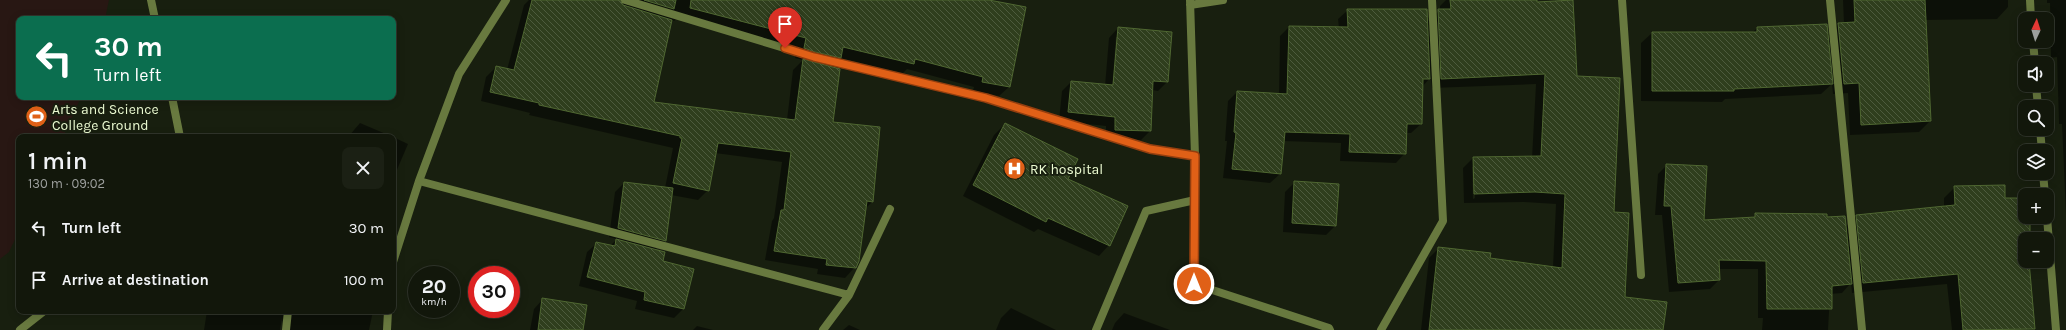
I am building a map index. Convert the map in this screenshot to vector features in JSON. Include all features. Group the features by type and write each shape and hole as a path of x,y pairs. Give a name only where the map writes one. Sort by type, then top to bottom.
{"street":[{"path":"151,0 154,16"},
{"path":"396,253 419,181 459,74 506,0"},
{"path":"625,0 814,57 986,98 1150,149 1195,156"},
{"path":"1223,0 1190,2 1195,156 1194,284 1329,328 1330,330"},
{"path":"1381,330 1443,221 1432,0"},
{"path":"1622,0 1642,275"},
{"path":"1830,0 1862,330"},
{"path":"2030,0 2031,12"},
{"path":"173,100 179,134"},
{"path":"419,181 850,295"},
{"path":"1096,330 1146,212 1194,200"},
{"path":"823,330 850,295 890,209"},
{"path":"2048,224 2056,330"},
{"path":"20,330 40,314"},
{"path":"286,330 288,314"},
{"path":"387,330 388,314"}],"shaded area":[{"name":"Arts and Science College Ground","path":"0,0 109,0 106,16 16,16 16,100 80,100 64,134 16,134 16,237 9,252 0,259"}],"building":[{"path":"532,0 620,0 623,5 672,20 654,102 795,120 803,59 840,69 833,122 880,127 873,202 867,201 859,261 856,268 826,265 827,259 774,251 781,210 784,210 791,152 718,143 709,191 673,183 682,138 680,138 680,136 539,105 539,103 490,92 496,66 514,70"},
{"path":"644,0 676,0 674,9"},
{"path":"691,0 989,0 1026,7 1010,87 982,82 983,77 915,59 914,64 843,47 841,58 815,52 804,48 806,38 690,8"},
{"path":"1450,0 1537,0 1537,2 1573,0 1577,76 1620,78 1614,212 1629,213 1625,297 1667,302 1663,330 1429,330 1438,247 1491,253 1490,258 1562,268 1565,194 1535,192 1474,194 1473,157 1541,156 1545,74 1441,79 1438,9 1451,9"},
{"path":"1854,0 1925,0 1931,121 1861,125 1859,83 1844,84 1838,23 1855,22"},
{"path":"1347,9 1427,9 1430,79 1423,79 1422,124 1407,124 1406,154 1349,152 1350,134 1285,132 1281,174 1232,169 1236,133 1234,132 1237,91 1287,94 1289,26 1348,27"},
{"path":"1827,24 1833,84 1734,89 1734,91 1652,91 1652,32 1757,32 1757,27"},
{"path":"1118,27 1172,32 1168,82 1153,81 1151,131 1115,130 1115,117 1068,112 1071,81 1113,85"},
{"path":"1005,123 1078,159 1068,179 1128,206 1110,246 1048,218 1046,222 973,185"},
{"path":"1666,164 1707,166 1704,220 1755,217 1755,213 1827,214 1827,217 1845,216 1852,284 1832,286 1832,309 1767,309 1766,261 1719,260 1720,280 1678,283 1671,206 1664,206"},
{"path":"1294,181 1339,184 1336,226 1292,223"},
{"path":"624,182 673,188 666,241 618,228"},
{"path":"2005,185 2005,198 2018,198 2018,224 2030,224 2030,232 2018,232 2018,268 2030,268 2035,329 1963,330 1958,274 1863,283 1856,215 1955,205 1954,186"},
{"path":"616,239 665,252 663,261 694,269 684,309 644,300 645,292 587,277 596,242 615,246"},
{"path":"542,298 587,305 583,330 538,330"}],"place":[{"name":"Arts and Science College Ground","path":"36,117"},
{"name":"RK hospital","path":"1014,169"}],"route":[{"path":"785,48 814,57 986,98 1150,149 1195,156 1194,284"}]}
